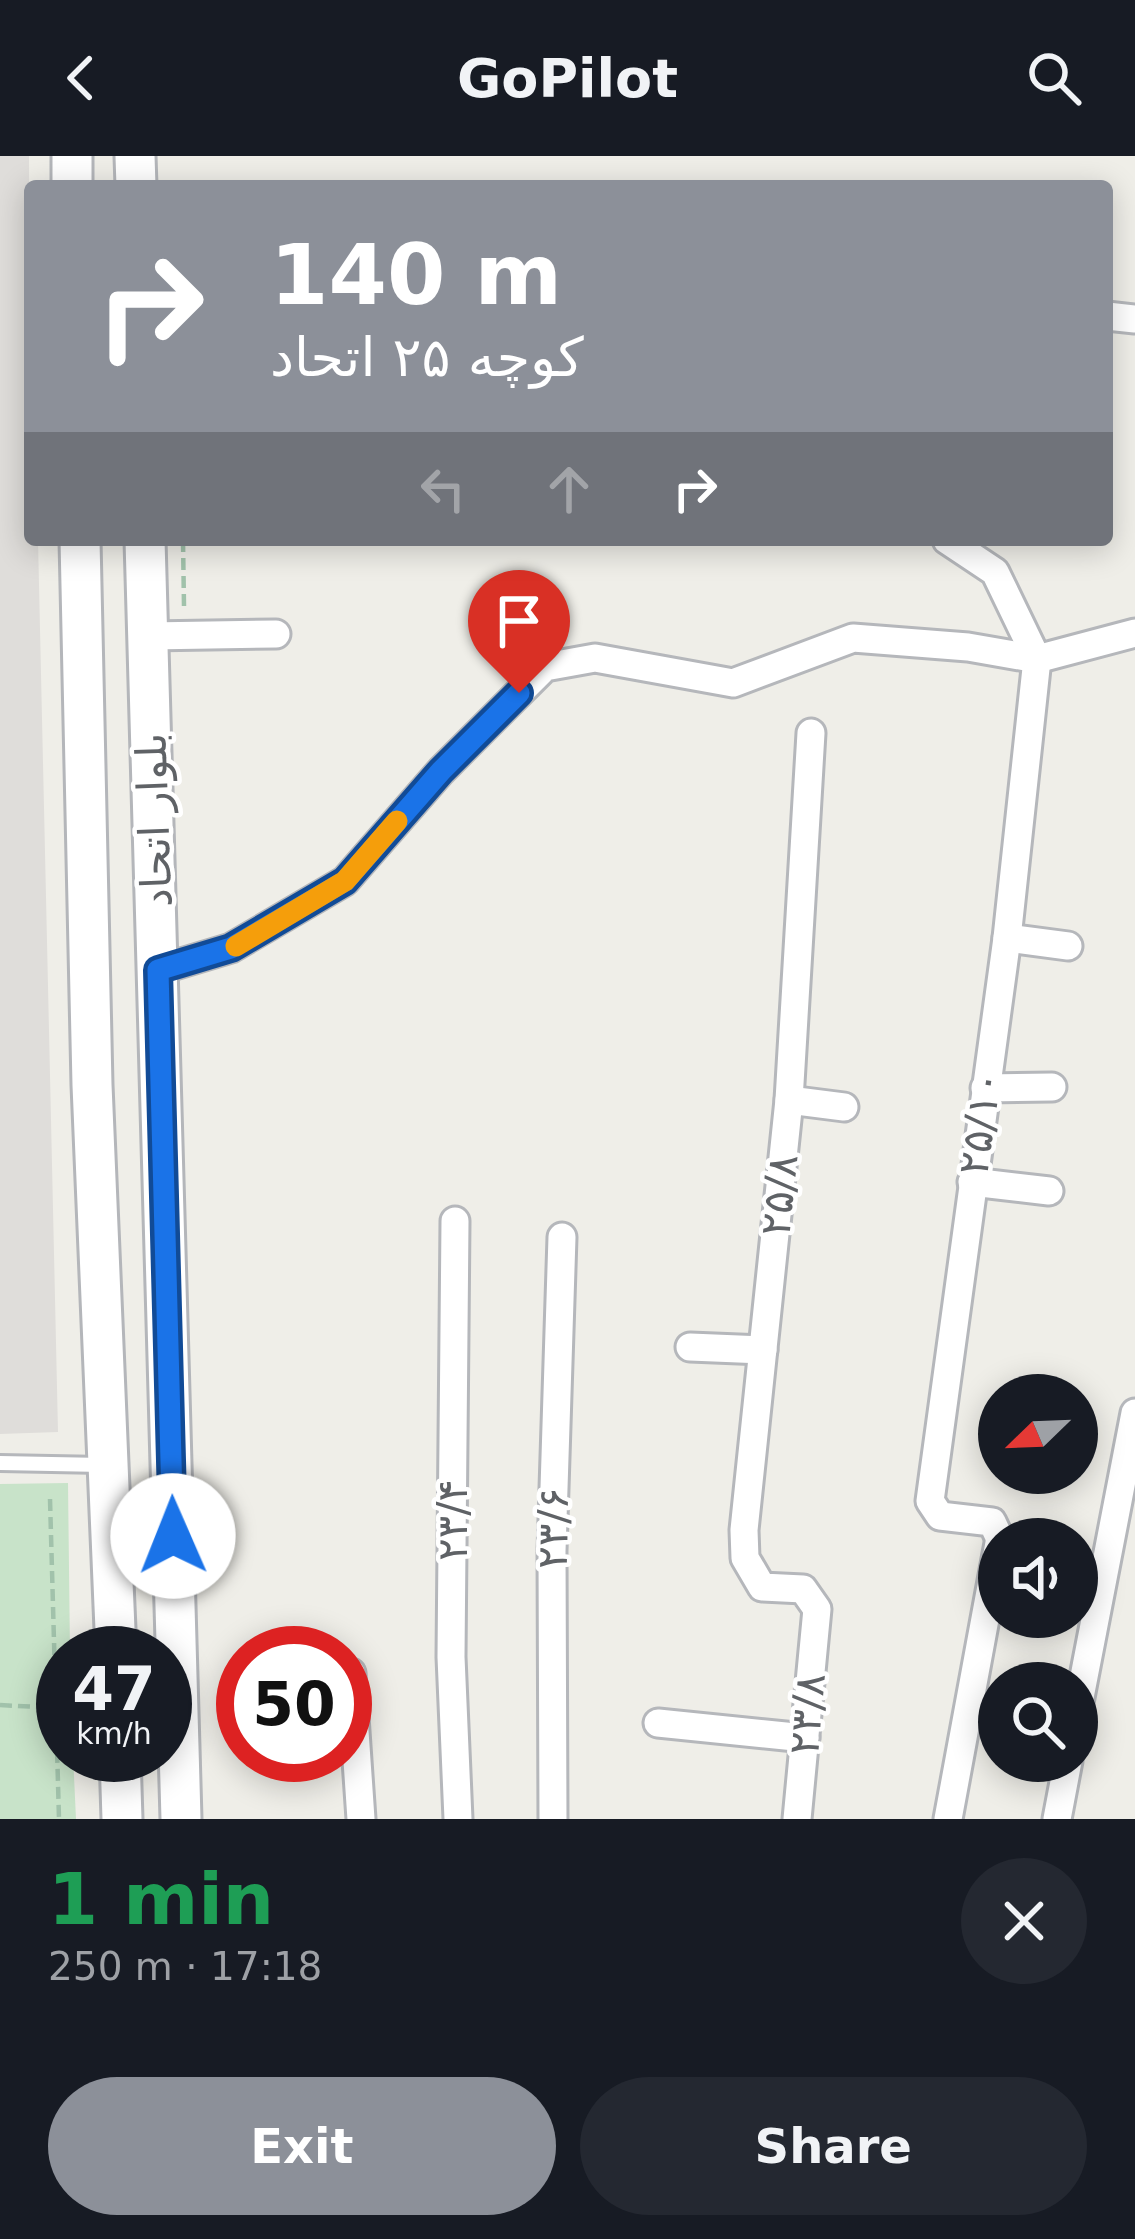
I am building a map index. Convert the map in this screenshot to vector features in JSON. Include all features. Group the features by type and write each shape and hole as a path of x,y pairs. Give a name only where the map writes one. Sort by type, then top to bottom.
{"main road":[{"name":"بلوار اتحاد","path":"80,546 92,1085 115,1626"},
{"name":"بلوار اتحاد","path":"147,546 167,636 158,970 181,1819"},
{"path":"121,1782 122,1819"}],"street":[{"path":"956,546 995,572 1037,659"},
{"path":"158,970 231,948 345,881 441,771 545,668 595,658 733,683 853,638 968,646 1037,659 1135,633"},
{"path":"167,636 276,634"},
{"name":"۲۵/۱۰","path":"978,1520 940,1516 931,1501 1007,938 1037,659"},
{"name":"۲۵/۸","path":"811,733 789,1100 744,1530 745,1558 762,1587 802,1589 817,1609"},
{"path":"1007,938 1068,946"},
{"path":"985,1088 1052,1088"},
{"path":"789,1100 844,1107"},
{"path":"972,1182 1049,1191"},
{"name":"۲۳/۴","path":"455,1221 451,1657 458,1819"},
{"name":"۲۳/۶","path":"553,1819 552,1551 562,1237"},
{"path":"690,1347 763,1350"},
{"path":"1087,1662 1135,1412"},
{"name":"۲۳/۸","path":"797,1819 817,1609"},
{"path":"948,1819 982,1638"},
{"path":"658,1723 805,1738"},
{"path":"358,1782 361,1819"},
{"path":"1057,1819 1064,1782"}],"lane":[{"path":"0,1463 108,1465"}],"path":[{"path":"167,636 183,546"},
{"path":"50,1498 54,1626"},
{"path":"0,1706 36,1707"},
{"path":"58,1782 59,1819"}],"shaded area":[{"path":"0,156 29,156 29,180 24,180 24,546 38,546 58,1432 0,1434"}],"green space":[{"path":"68,1483 70,1626 36,1626 36,1782 74,1782 76,1819 0,1819 0,1484"}],"slow traffic":[{"path":"236,946 345,881 397,821"}],"route":[{"path":"173,1536 158,970 231,948 345,881 441,771 519,693"}]}
